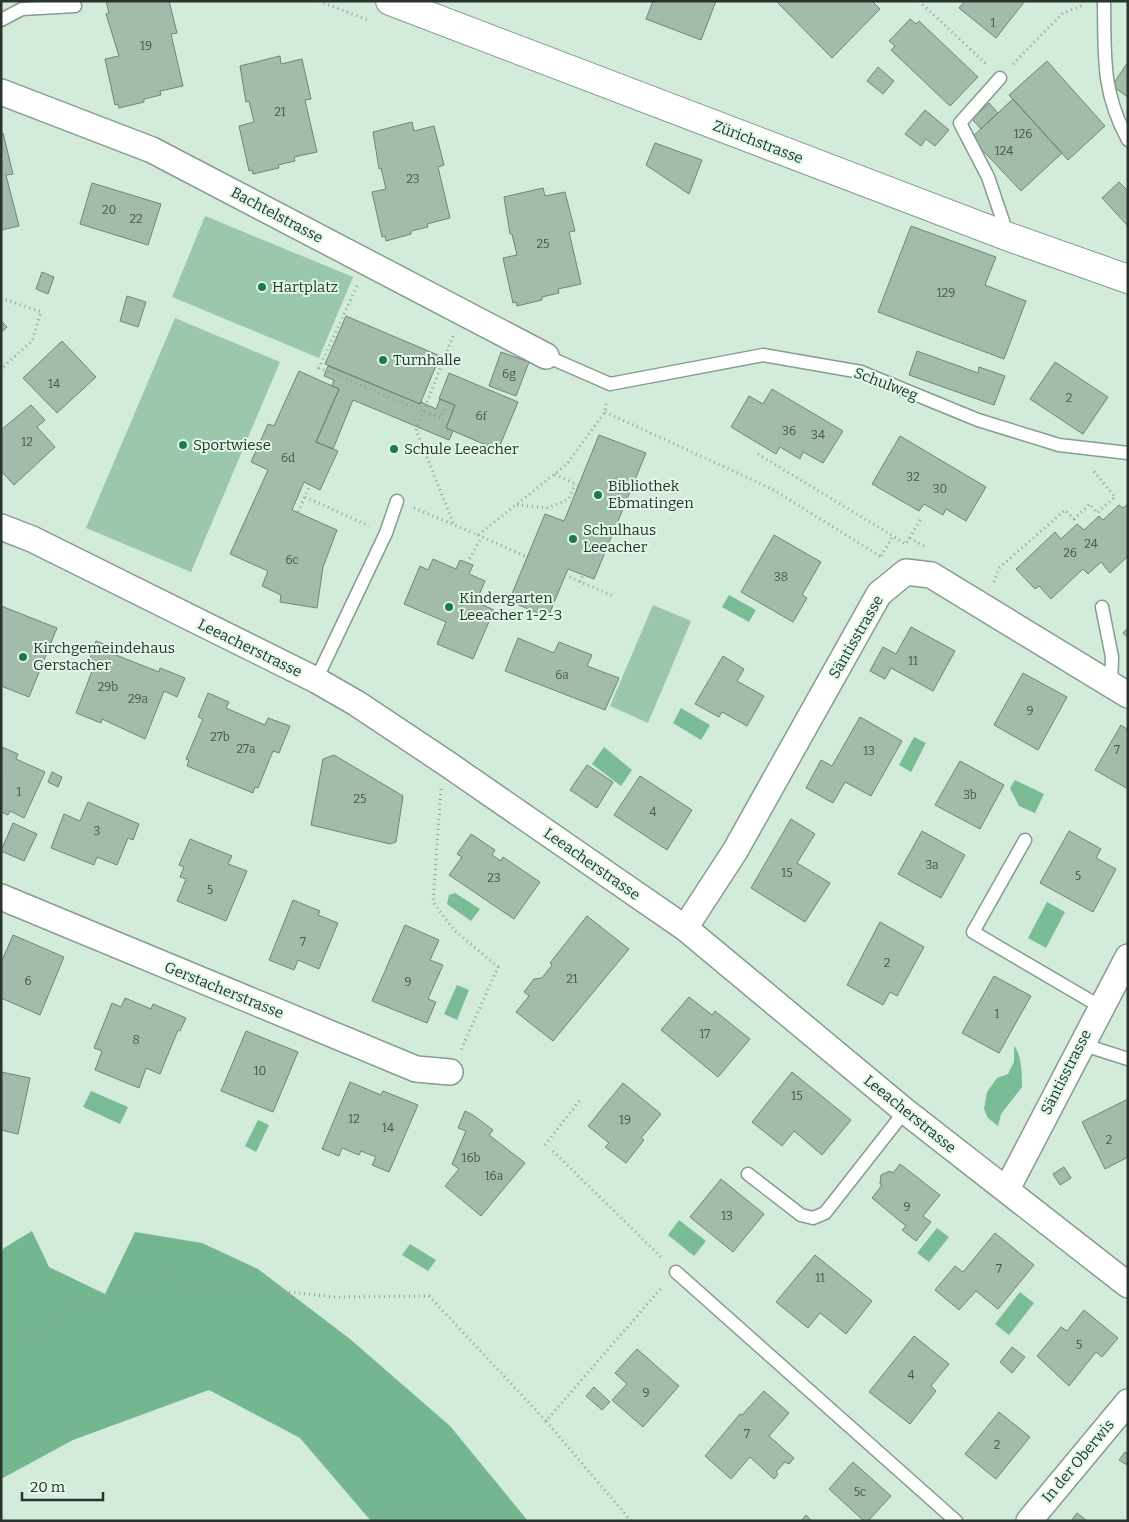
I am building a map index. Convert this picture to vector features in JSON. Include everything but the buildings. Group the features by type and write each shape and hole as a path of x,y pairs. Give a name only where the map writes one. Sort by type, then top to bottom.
{"main road":[{"name":"Zürichstrasse","path":"390,1 1009,237 1128,279"}],"street":[{"name":"Bachtelstrasse","path":"1,92 152,150 546,356"},
{"name":"Leeacherstrasse","path":"1,527 32,539 316,680 356,703 685,928 906,1112 1128,1285"},
{"path":"906,572 932,575 1119,690"},
{"name":"Säntisstrasse","path":"685,928 735,851 879,594 906,572"},
{"name":"Gerstacherstrasse","path":"1,897 416,1069 450,1072"},
{"name":"Säntisstrasse","path":"1006,1189 1080,1044 1128,957"},
{"name":"In der Oberwis","path":"1029,1521 1128,1402"}],"lane":[{"path":"1104,1 1106,82 1113,108 1128,140"},
{"path":"1,20 22,9 75,6"},
{"path":"1000,78 960,123 988,177 1009,237"},
{"name":"Schulweg","path":"546,356 610,384 763,355 861,372 978,420 1074,448 1128,453"},
{"path":"316,680 386,533 397,501"},
{"path":"1102,607 1119,690"},
{"path":"1025,840 973,932 1101,1007"},
{"path":"1080,1044 1128,1059"},
{"path":"748,1174 801,1216 813,1218 825,1213 906,1112"},
{"path":"676,1272 956,1521"}],"path":[{"path":"919,1 1000,78 1063,13 1091,1"},
{"path":"368,263 319,368 440,418 447,402"},
{"path":"1,298 41,312 32,341 1,371"},
{"path":"454,525 416,430 462,312"},
{"path":"478,535 566,465 605,412 772,489 906,572"},
{"path":"983,608 1000,568 1065,510 1074,519 1090,504 1097,513 1115,497 1074,448"},
{"path":"758,454 906,544 922,517"},
{"path":"516,505 548,508 569,499 577,485 554,474"},
{"path":"298,512 310,485"},
{"path":"305,497 386,533"},
{"path":"397,501 528,557"},
{"path":"881,556 894,536"},
{"path":"467,562 482,537"},
{"path":"565,575 612,596"},
{"path":"580,582 583,575"},
{"path":"448,765 440,792 433,902 454,930 498,968 450,1072"},
{"path":"545,1145 580,1100"},
{"path":"546,1421 676,1272 553,1151"},
{"path":"1,1359 31,1334 88,1302 167,1278 334,1297 429,1296 546,1421 631,1521"}],"shaded area":[{"name":"Hartplatz","path":"205,216 353,277 319,358 172,297"},
{"name":"Sportwiese","path":"175,318 280,362 191,572 86,528"},
{"path":"729,595 756,610 749,622 722,607"},
{"path":"653,605 691,621 648,723 610,706"},
{"path":"681,708 710,725 701,740 673,723"},
{"path":"914,737 926,743 911,772 899,765"},
{"path":"604,747 632,770 621,786 592,764"},
{"path":"1015,780 1044,794 1035,813 1019,806 1010,788"},
{"path":"455,893 480,909 471,921 447,904 449,895"},
{"path":"1047,902 1065,912 1046,948 1028,938"},
{"path":"457,985 469,990 457,1020 444,1014"},
{"path":"1014,1046 1019,1054 1022,1087 1001,1114 998,1126 988,1118 984,1109 987,1092 997,1078 1008,1074 1014,1062"},
{"path":"91,1091 128,1107 120,1124 83,1107"},
{"path":"258,1120 269,1125 256,1152 245,1146"},
{"path":"679,1220 706,1241 694,1256 668,1235"},
{"path":"937,1228 949,1237 929,1262 917,1253"},
{"path":"32,1231 49,1267 105,1294 135,1232 202,1243 258,1269 350,1339 450,1426 528,1521 371,1521 300,1438 209,1390 73,1440 1,1479 1,1254 4,1248"},
{"path":"410,1244 436,1260 428,1271 402,1255"},
{"path":"1020,1292 1034,1303 1009,1335 995,1324"}],"place":[{"name":"Hartplatz","path":"262,287"},
{"name":"Turnhalle","path":"383,360"},
{"name":"Sportwiese","path":"183,445"},
{"name":"Schule Leeacher","path":"394,449"},
{"name":"Bibliothek Ebmatingen","path":"598,495"},
{"name":"Schulhaus Leeacher","path":"573,539"},
{"name":"Kindergarten Leeacher 1-2-3","path":"449,607"},
{"name":"Kirchgemeindehaus Gerstacher","path":"23,657"}]}
